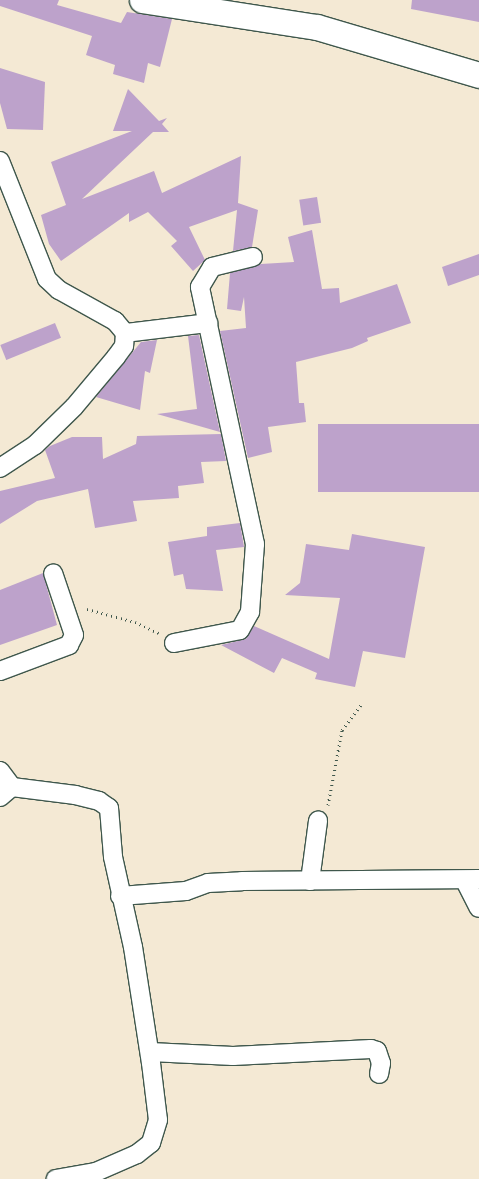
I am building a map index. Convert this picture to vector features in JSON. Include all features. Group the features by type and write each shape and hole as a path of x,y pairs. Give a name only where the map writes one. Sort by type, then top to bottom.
{"main road":[{"path":"142,0 316,27 479,75"}],"street":[{"path":"0,161 46,279 58,290 108,316 125,333 124,346 74,407 35,445 0,468"},
{"path":"174,643 240,630 248,620 254,587 255,544 200,287 212,267 253,257"},
{"path":"125,333 208,324"},
{"path":"0,671 69,645 74,635 53,573"},
{"path":"0,771 6,792 75,795 99,801 108,808 120,896 133,948 150,1052 158,1120 151,1143 137,1154 96,1172 56,1179"},
{"path":"310,881 318,822"},
{"path":"120,896 186,891 208,882 472,880 479,908"},
{"path":"150,1052 233,1056 371,1049 376,1051 381,1063 379,1074"}],"path":[{"path":"62,596 93,611 135,622 174,643"},
{"path":"318,822 325,817 342,730 362,703"}],"building":[{"path":"0,0 59,0 57,5 121,23 127,12 172,19 160,67 148,63 144,83 113,74 115,65 86,55 92,36 0,6"},
{"path":"412,0 479,0 479,22 411,9"},
{"path":"0,68 45,82 43,130 7,129 0,103"},
{"path":"128,89 159,121 167,118 162,124 169,132 153,132 82,199 154,171 162,193 241,156 238,203 258,210 252,247 233,251 237,210 189,227 205,260 193,271 171,246 177,241 148,212 129,222 129,213 61,261 49,244 41,215 66,205 51,162 132,131 113,131"},
{"path":"317,197 321,223 303,225 299,200"},
{"path":"312,230 322,289 339,288 340,303 397,284 411,323 367,338 368,341 352,348 296,362 299,403 304,403 306,422 268,427 272,452 248,458 220,331 246,328 244,297 241,311 227,309 230,273 261,264 294,262 288,237"},
{"path":"479,254 479,275 448,286 442,267"},
{"path":"55,323 61,338 6,360 0,345"},
{"path":"199,335 220,432 157,414 197,409 188,336"},
{"path":"157,340 150,373 145,371 140,410 96,397 141,342"},
{"path":"318,424 479,424 479,492 318,492"},
{"path":"221,434 226,461 201,462 204,483 178,486 179,498 133,501 137,521 95,528 88,489 37,501 0,524 0,491 55,478 45,450 72,437 102,437 103,459 136,444 137,436"},
{"path":"240,523 244,547 216,550 223,591 186,589 183,574 174,576 168,542 207,536 207,527"},
{"path":"352,534 425,547 405,658 363,651 355,687 315,679 317,673 282,658 274,673 221,645 246,639 254,626 329,659 340,598 285,595 300,583 306,544 349,550"},
{"path":"43,573 57,625 0,645 0,590"}]}
